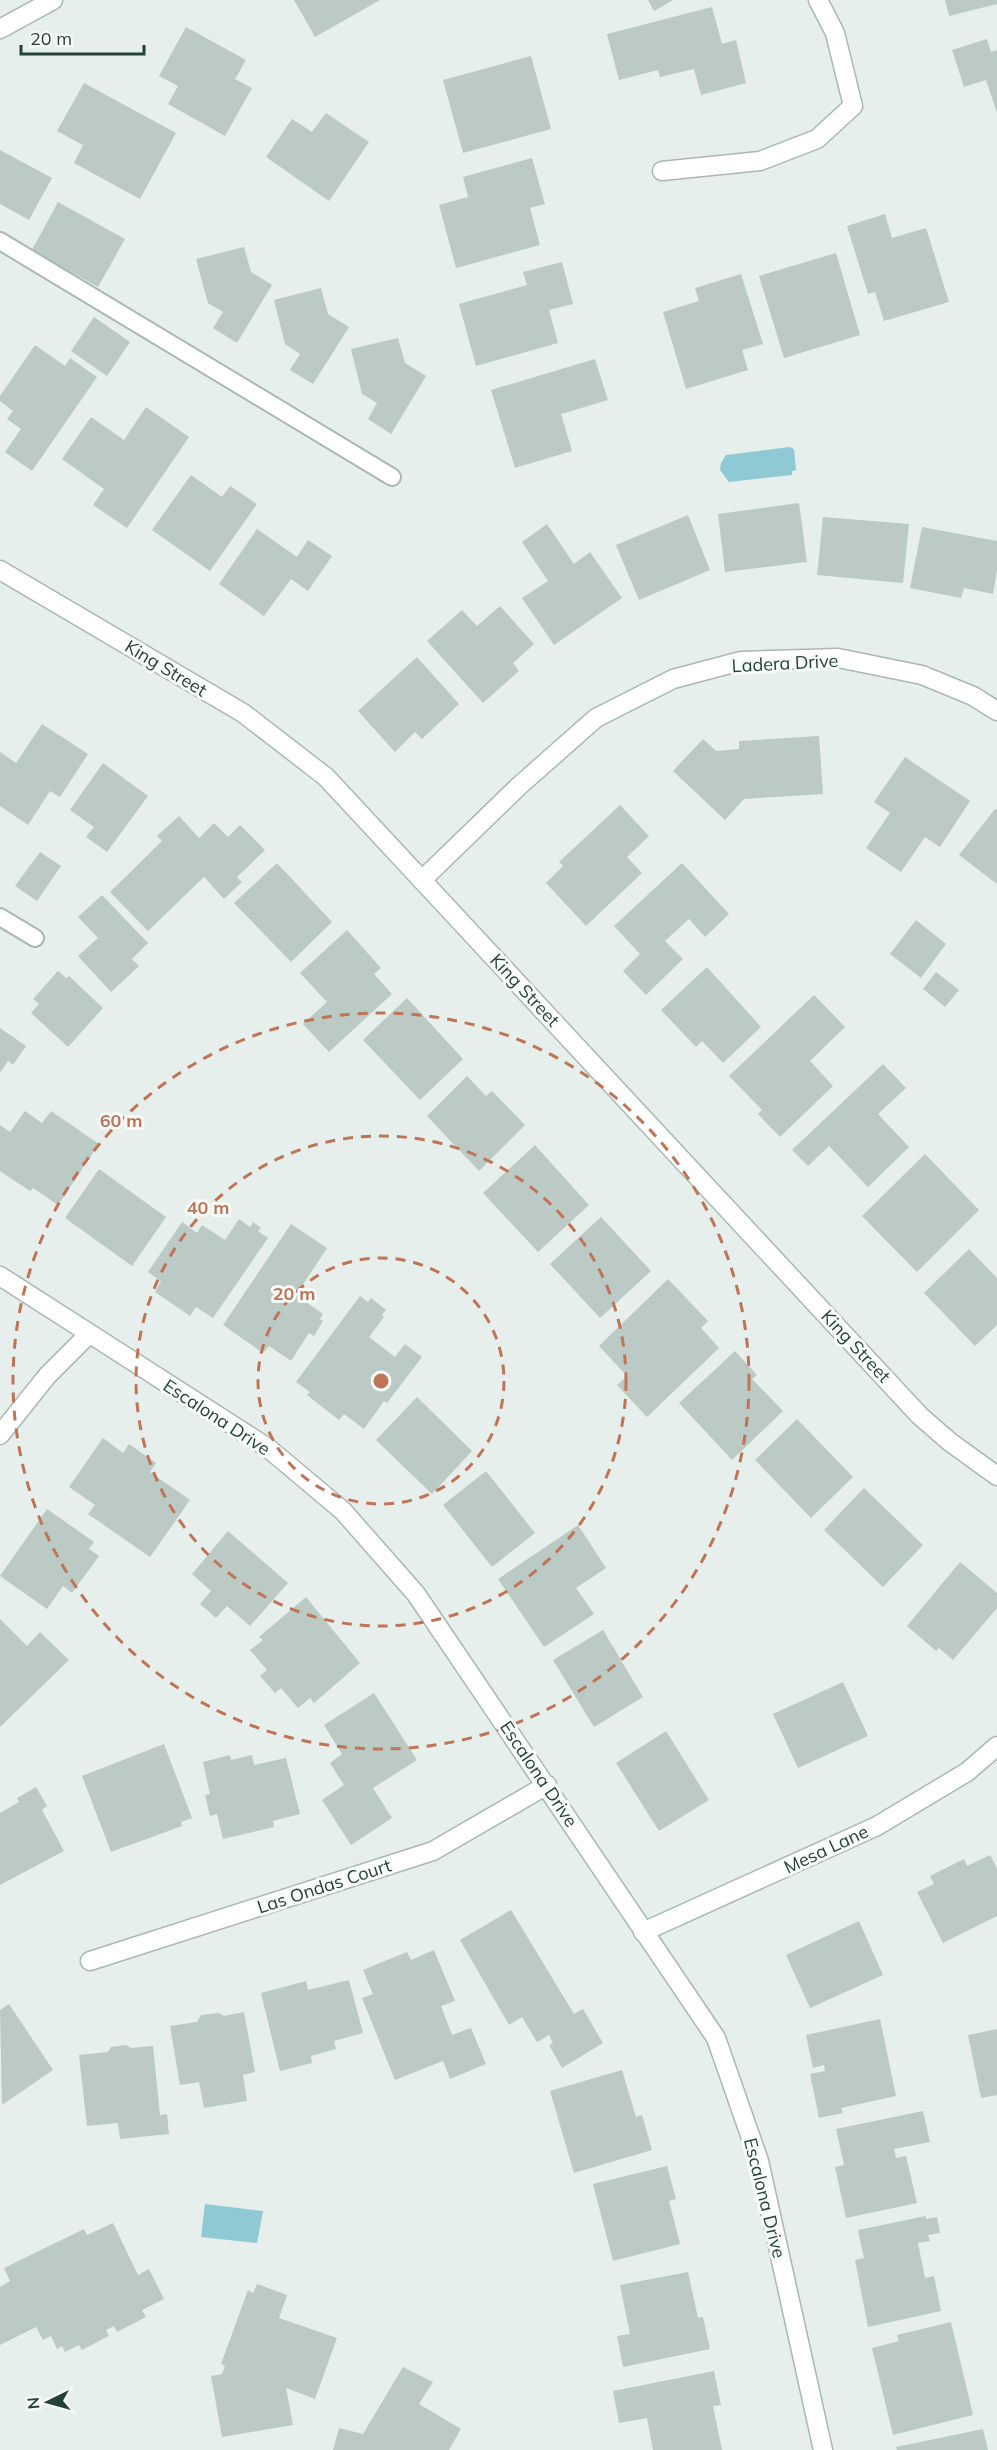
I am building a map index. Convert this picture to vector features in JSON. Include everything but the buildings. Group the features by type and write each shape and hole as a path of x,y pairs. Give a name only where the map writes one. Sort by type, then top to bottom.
{"street":[{"path":"0,29 53,0"},
{"path":"662,171 760,161 818,139 853,106 836,33 818,0"},
{"name":"King Street","path":"0,570 243,713 326,777 920,1416 950,1442 997,1476"},
{"name":"Ladera Drive","path":"422,880 519,786 596,718 673,680 741,661 838,658 922,675 973,696 997,711"},
{"name":"Escalona Drive","path":"0,1276 88,1335 268,1448 343,1511 416,1594 716,2038 755,2149 823,2450"},
{"path":"0,1435 47,1377 88,1335"},
{"name":"Mesa Lane","path":"644,1932 877,1826 967,1772 997,1746"},
{"name":"Las Ondas Court","path":"90,1961 433,1851 547,1785"}],"lane":[{"path":"0,241 393,477"},
{"path":"0,916 35,938"}],"water":[{"path":"790,447 794,449 796,470 792,471 792,475 729,482 720,470 726,455"},
{"path":"205,2204 263,2211 257,2243 201,2237"}]}
